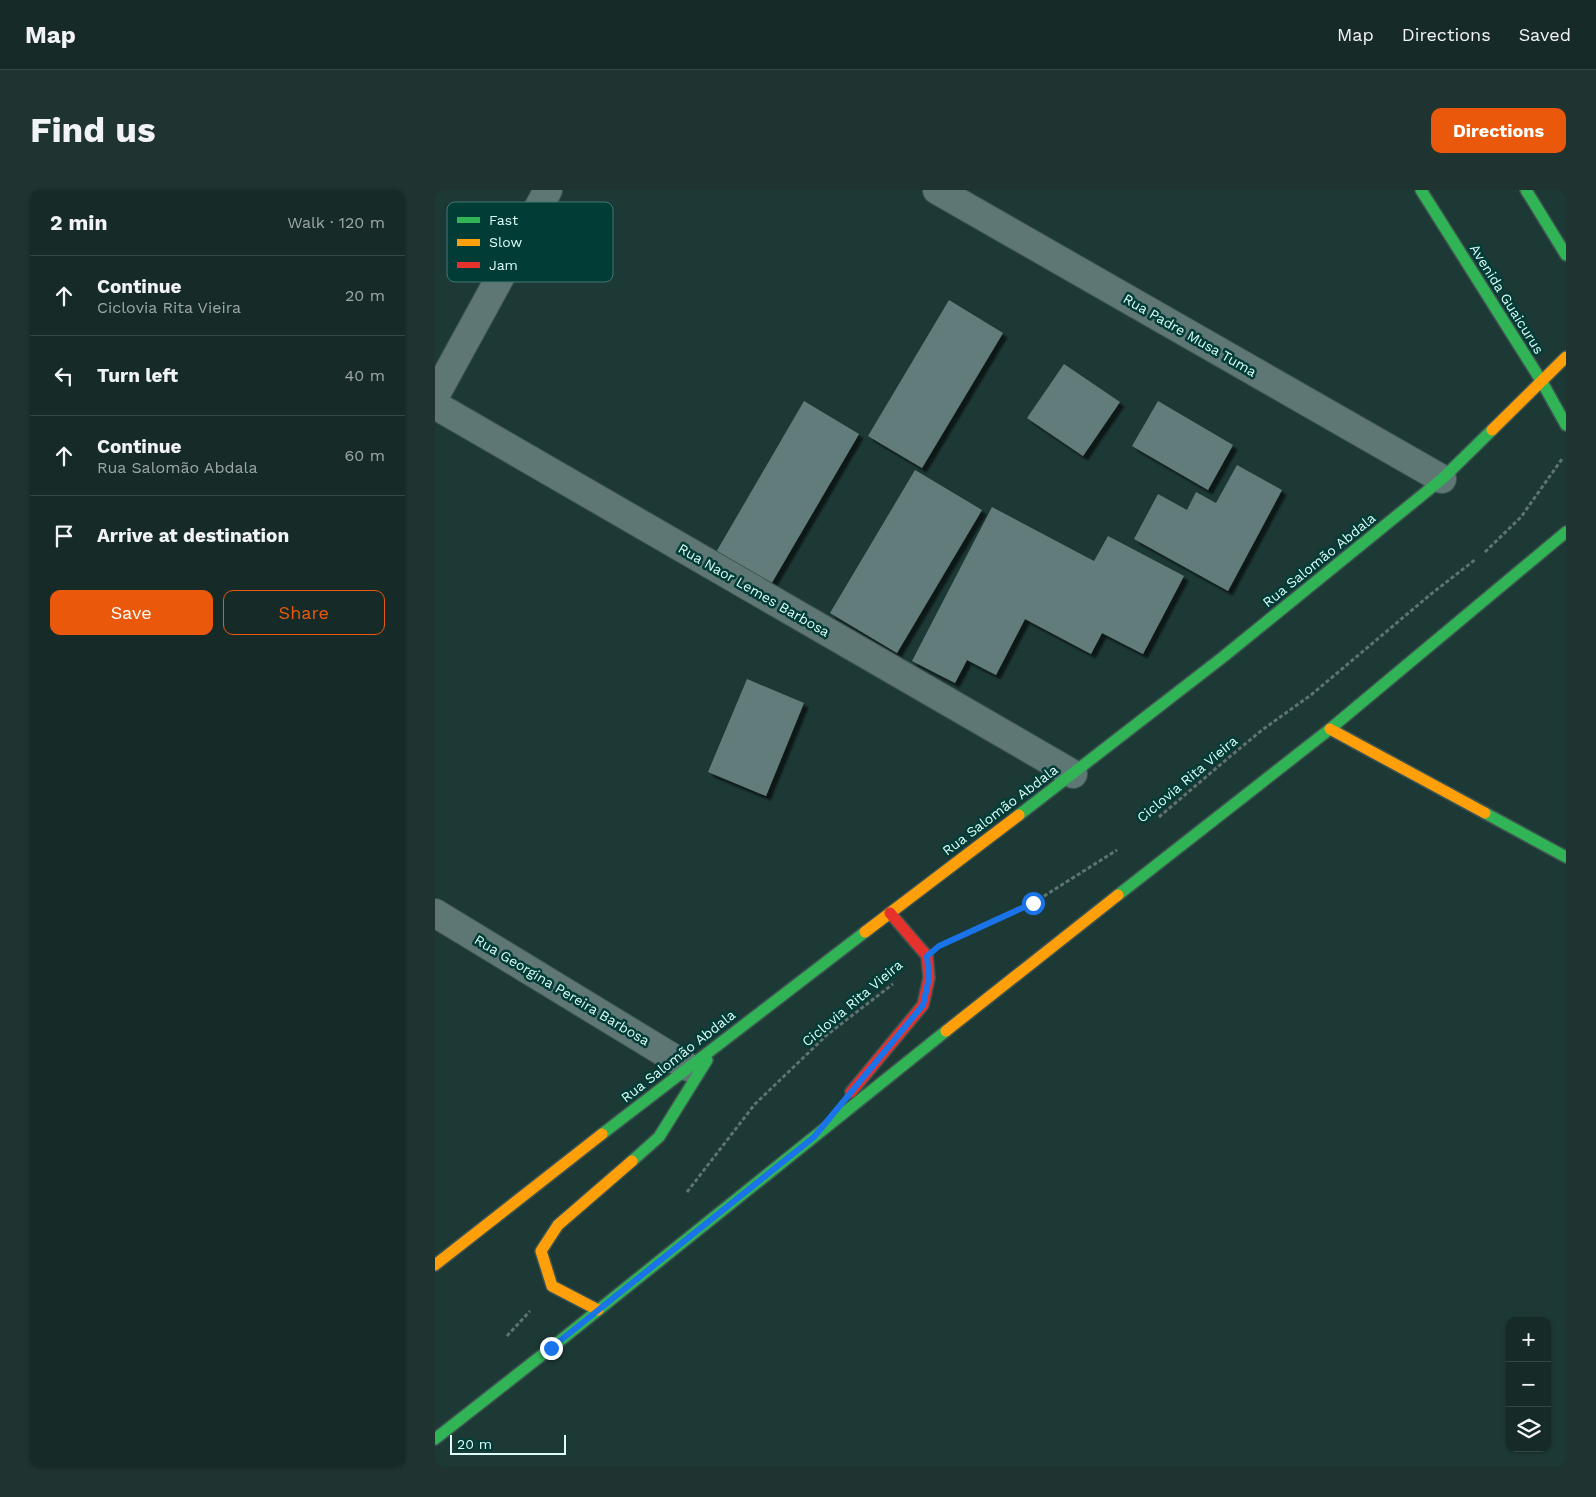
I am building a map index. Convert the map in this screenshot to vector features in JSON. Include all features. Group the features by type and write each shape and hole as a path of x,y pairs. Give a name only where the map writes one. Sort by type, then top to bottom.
{"street":[{"path":"541,202 548,190"},
{"name":"Rua Padre Musa Tuma","path":"937,190 1442,479"},
{"name":"Avenida Guaicurus","path":"1421,190 1542,382 1566,425"},
{"path":"1526,190 1566,255"},
{"path":"435,396 498,282"},
{"name":"Rua Salomão Abdala","path":"435,1265 688,1066 1073,774 1223,657 1442,479 1566,357"},
{"name":"Rua Naor Lemes Barbosa","path":"435,405 1073,774"},
{"path":"435,1439 924,1048 1330,729 1566,532"},
{"path":"1330,729 1566,857"},
{"name":"Rua Georgina Pereira Barbosa","path":"435,913 688,1066"},
{"path":"814,1137 923,1005 929,978 927,956 889,913"},
{"path":"598,1310 552,1286 541,1251 558,1225 659,1137 717,1044"}],"path":[{"name":"Ciclovia Rita Vieira","path":"1153,822 1227,759 1311,695 1431,594 1483,554 1521,517 1566,452"},
{"name":"Ciclovia Rita Vieira","path":"685,1194 755,1104 828,1034 939,946 1033,903 1117,850"},
{"path":"503,1341 552,1286"}],"building":[{"path":"949,300 1003,333 922,468 868,436"},
{"path":"1064,364 1120,402 1083,456 1027,418"},
{"path":"804,401 859,434 770,586 715,554"},
{"path":"1158,401 1233,445 1208,490 1132,446"},
{"path":"1237,465 1282,490 1228,591 1134,539 1158,494 1187,510 1196,492 1216,503"},
{"path":"915,470 982,510 897,653 830,613"},
{"path":"992,507 1094,561 1108,536 1184,576 1143,654 1102,633 1091,654 1025,619 996,675 967,660 955,683 912,661"},
{"path":"747,679 804,703 766,796 708,772"}],"traffic: fast":[{"path":"1421,190 1542,382 1566,425"},
{"path":"1526,190 1566,255"},
{"path":"1019,815 1223,657 1442,479 1492,430"},
{"path":"1118,895 1330,729 1566,532"},
{"path":"1485,813 1566,857"},
{"path":"602,1134 865,932"},
{"path":"435,1439 946,1031"},
{"path":"632,1161 659,1137 707,1060"}],"traffic: slow":[{"path":"1492,430 1566,357"},
{"path":"1330,729 1485,813"},
{"path":"865,932 1019,815"},
{"path":"946,1031 1118,895"},
{"path":"435,1265 602,1134"},
{"path":"598,1310 552,1286 541,1251 558,1225 632,1161"}],"traffic: jam":[{"path":"851,1092 923,1005 929,978 927,956 890,913"}],"route":[{"path":"551,1348 814,1137 923,1005 929,978 927,956 939,946 1033,903"}]}
